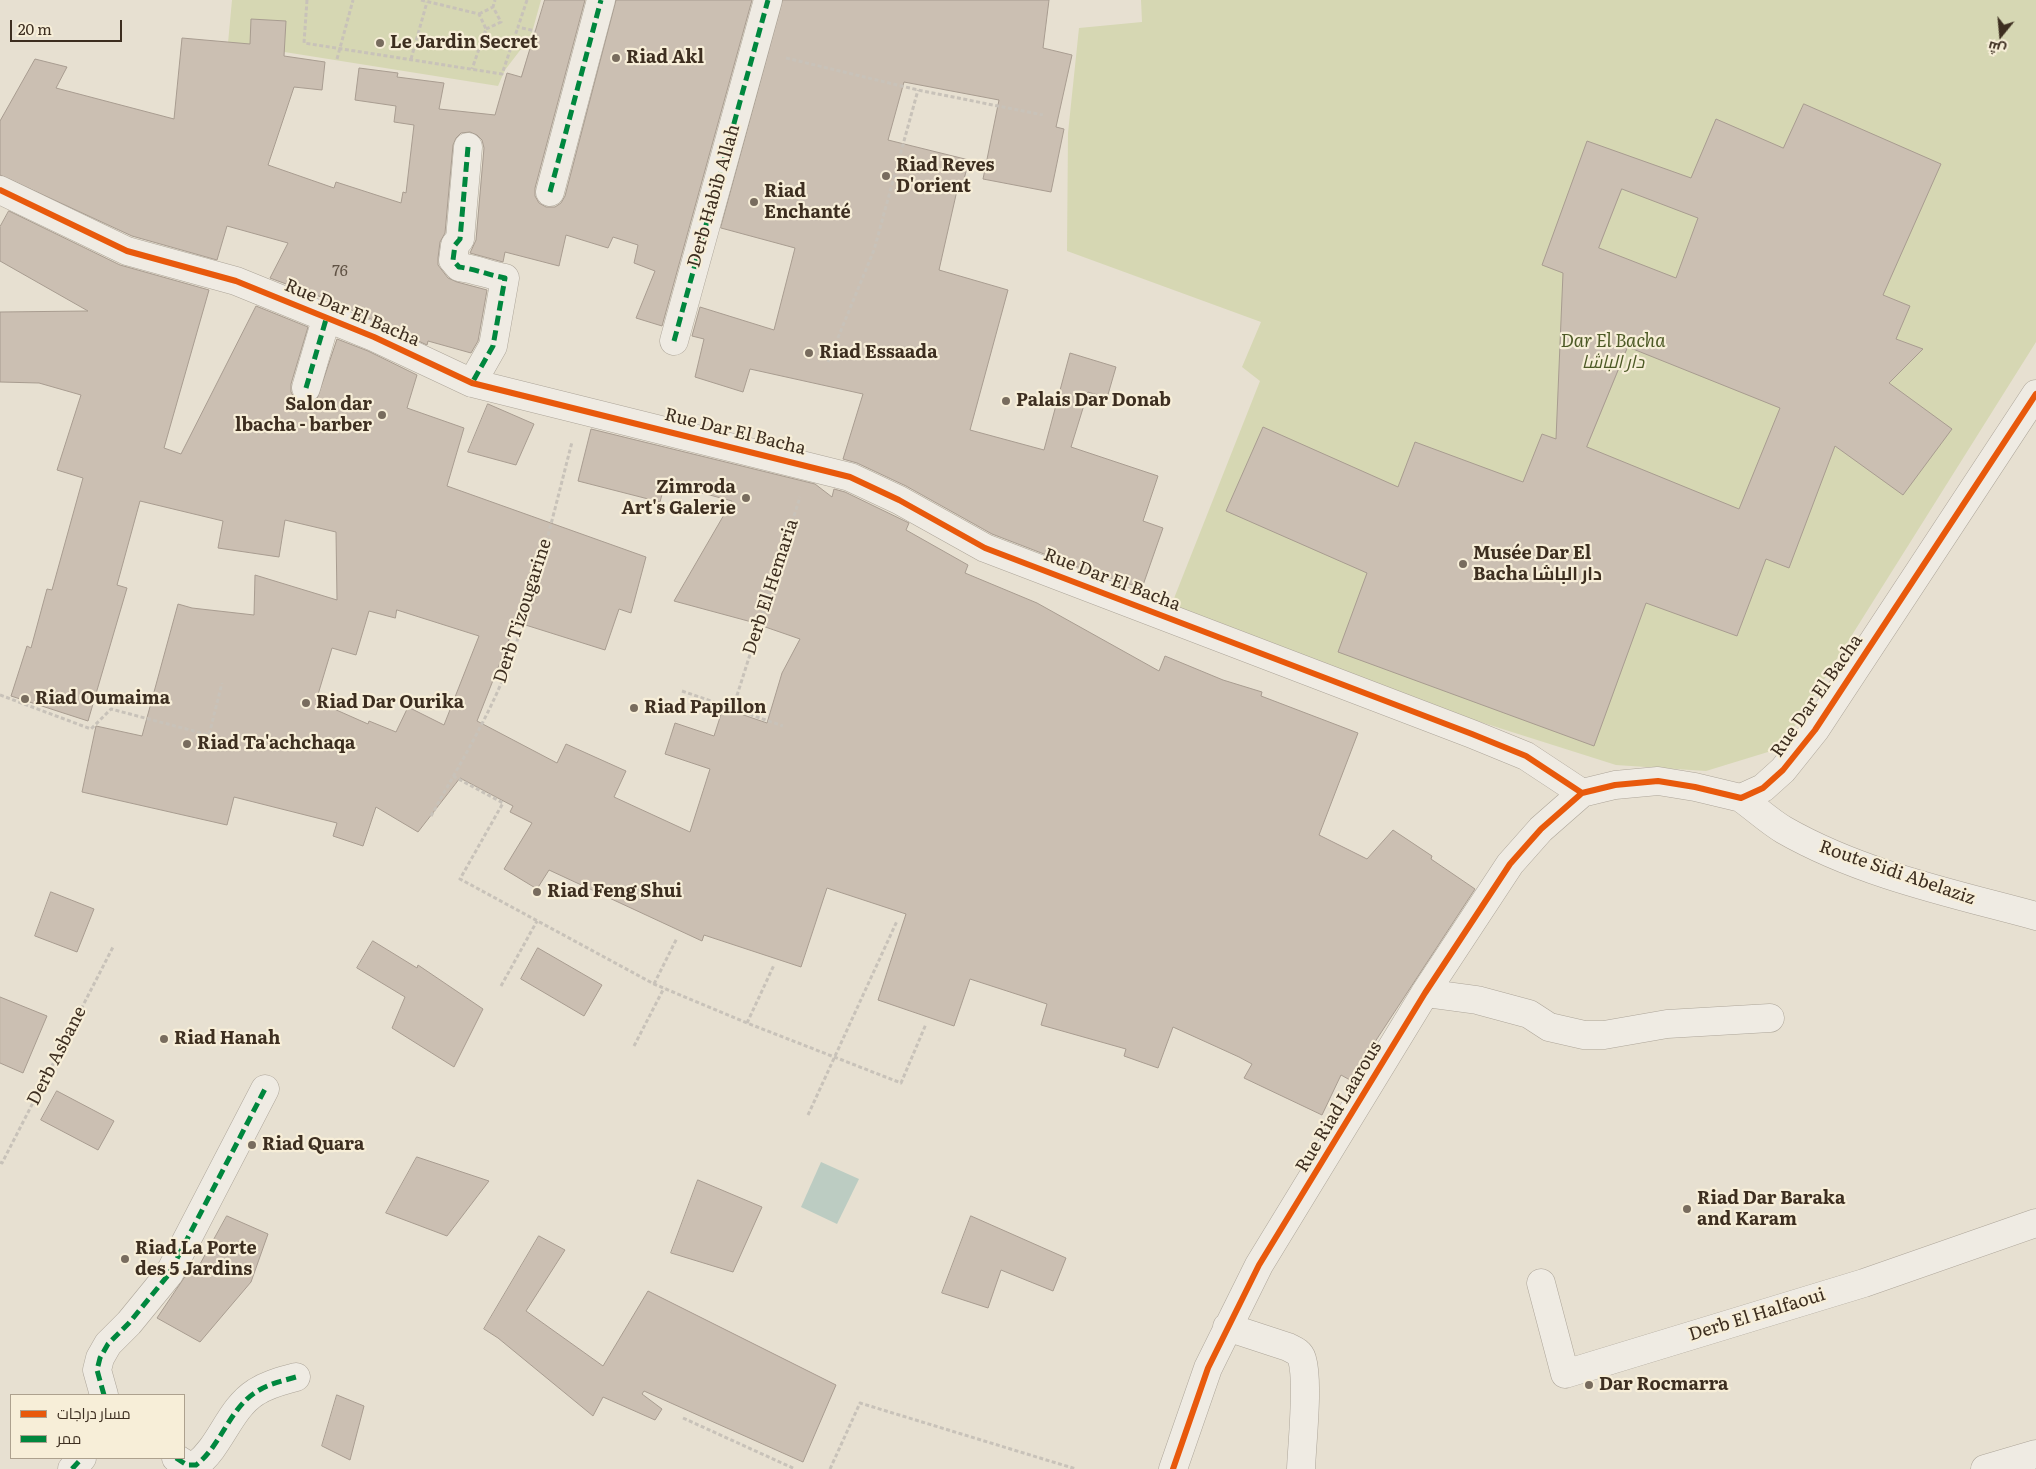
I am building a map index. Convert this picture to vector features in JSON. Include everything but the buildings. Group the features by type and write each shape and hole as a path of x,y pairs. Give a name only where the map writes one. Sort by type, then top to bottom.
{"street":[{"path":"550,192 601,0"},
{"name":"Derb Habib Allah","path":"674,341 756,51 768,0"},
{"path":"468,147 460,239 455,245 453,260 459,267 477,269 490,275 505,278 493,346 472,383"},
{"name":"Rue Dar El Bacha","path":"0,190 127,251 236,281 327,316 472,383 850,477 899,500 985,548 1526,756 1582,793"},
{"path":"306,388 327,316"},
{"name":"Rue Dar El Bacha","path":"1741,798 1763,788 1783,770 1815,730 2036,394"},
{"path":"1582,793 1615,785 1658,782 1695,787 1741,798"},
{"name":"Rue Riad Laarous","path":"1173,1469 1208,1368 1259,1266 1425,993 1510,864 1541,829 1582,793"},
{"name":"Route Sidi Abelaziz","path":"1741,798 1782,828 1816,846 1858,864 1944,892 2036,916"},
{"path":"1425,993 1477,1000 1529,1014 1549,1026 1584,1035 1604,1035 1667,1024 1770,1018"},
{"path":"104,1394 97,1370 100,1358 108,1344 129,1324 169,1274 265,1089"},
{"name":"Derb El Halfaoui","path":"1541,1283 1566,1374 1864,1283 2036,1223"},
{"path":"1227,1327 1288,1347 1297,1351 1302,1358 1304,1401 1301,1469"},
{"path":"177,1459 186,1465 196,1465 213,1447 243,1403 254,1393 267,1386 296,1377"},
{"path":"1985,1469 2036,1454"},
{"path":"72,1469 81,1459"}],"path":[{"path":"306,0 304,43 502,74 527,0"},
{"path":"337,59 353,0"},
{"path":"421,0 479,14 493,7"},
{"path":"486,29 501,22 493,7 495,0"},
{"path":"410,59 427,1"},
{"path":"472,69 486,29 479,14"},
{"path":"518,27 535,31"},
{"path":"756,51 918,90 1043,115"},
{"path":"828,362 874,250 918,90"},
{"path":"0,695 91,729 111,709 209,735 222,683"},
{"path":"682,691 783,726"},
{"path":"453,776 503,803 460,879 654,984 747,1023 901,1083 926,1024"},
{"path":"808,1115 898,921"},
{"path":"501,986 537,922"},
{"path":"654,984 677,938"},
{"path":"747,1023 774,965"},
{"path":"634,1046 664,988"},
{"path":"830,1469 860,1403 1076,1469"},
{"path":"683,1418 795,1469"}],"green space":[{"name":"Le Jardin Secret","path":"232,0 541,0 531,36 505,70 498,86 228,43"},
{"name":"Dar El Bacha دار الباشا","path":"1141,0 2036,0 2036,342 1781,748 1706,771 1616,765 1351,681 1167,616 1260,381 1242,367 1261,322 1067,251 1068,133 1079,28 1142,22"}],"shaded area":[{"path":"821,1162 859,1179 837,1224 801,1207"}],"marked path":[{"path":"550,192 601,0"},
{"path":"674,341 768,0"},
{"path":"468,147 460,239 455,245 453,260 459,267 505,278 493,346 472,383"},
{"path":"306,388 327,316"},
{"path":"104,1394 97,1370 100,1358 108,1344 129,1323 169,1274 265,1089"},
{"path":"178,1459 187,1465 196,1465 212,1448 247,1399 265,1387 296,1377"},
{"path":"72,1469 81,1459"}],"cycle path":[{"path":"0,190 127,251 236,281 374,337 472,383 850,477 899,500 985,548 1526,756 1582,793"},
{"path":"1173,1469 1208,1368 1259,1265 1425,993 1510,864 1541,829 1582,793 1615,785 1658,781 1695,787 1741,798 1763,788 1783,770 1815,730 2036,394"}],"place":[{"name":"Le Jardin Secret","path":"380,43"},
{"name":"Riad Akl","path":"616,58"},
{"name":"Riad Reves D'orient","path":"886,176"},
{"name":"Riad Enchanté","path":"754,202"},
{"name":"Riad Essaada","path":"809,353"},
{"name":"Palais Dar Donab","path":"1006,401"},
{"name":"Salon dar lbacha - barber","path":"382,415"},
{"name":"Zimroda Art's Galerie","path":"746,498"},
{"name":"Musée Dar El Bacha دار الباشا","path":"1463,564"},
{"name":"Riad Oumaima","path":"25,699"},
{"name":"Riad Dar Ourika","path":"306,703"},
{"name":"Riad Papillon","path":"634,708"},
{"name":"Riad Ta'achchaqa","path":"187,744"},
{"name":"Riad Feng Shui","path":"537,892"},
{"name":"Riad Hanah","path":"164,1039"},
{"name":"Riad Quara","path":"252,1145"},
{"name":"Riad Dar Baraka and Karam","path":"1687,1209"},
{"name":"Riad La Porte des 5 Jardins","path":"125,1259"},
{"name":"Dar Rocmarra","path":"1589,1385"}]}
